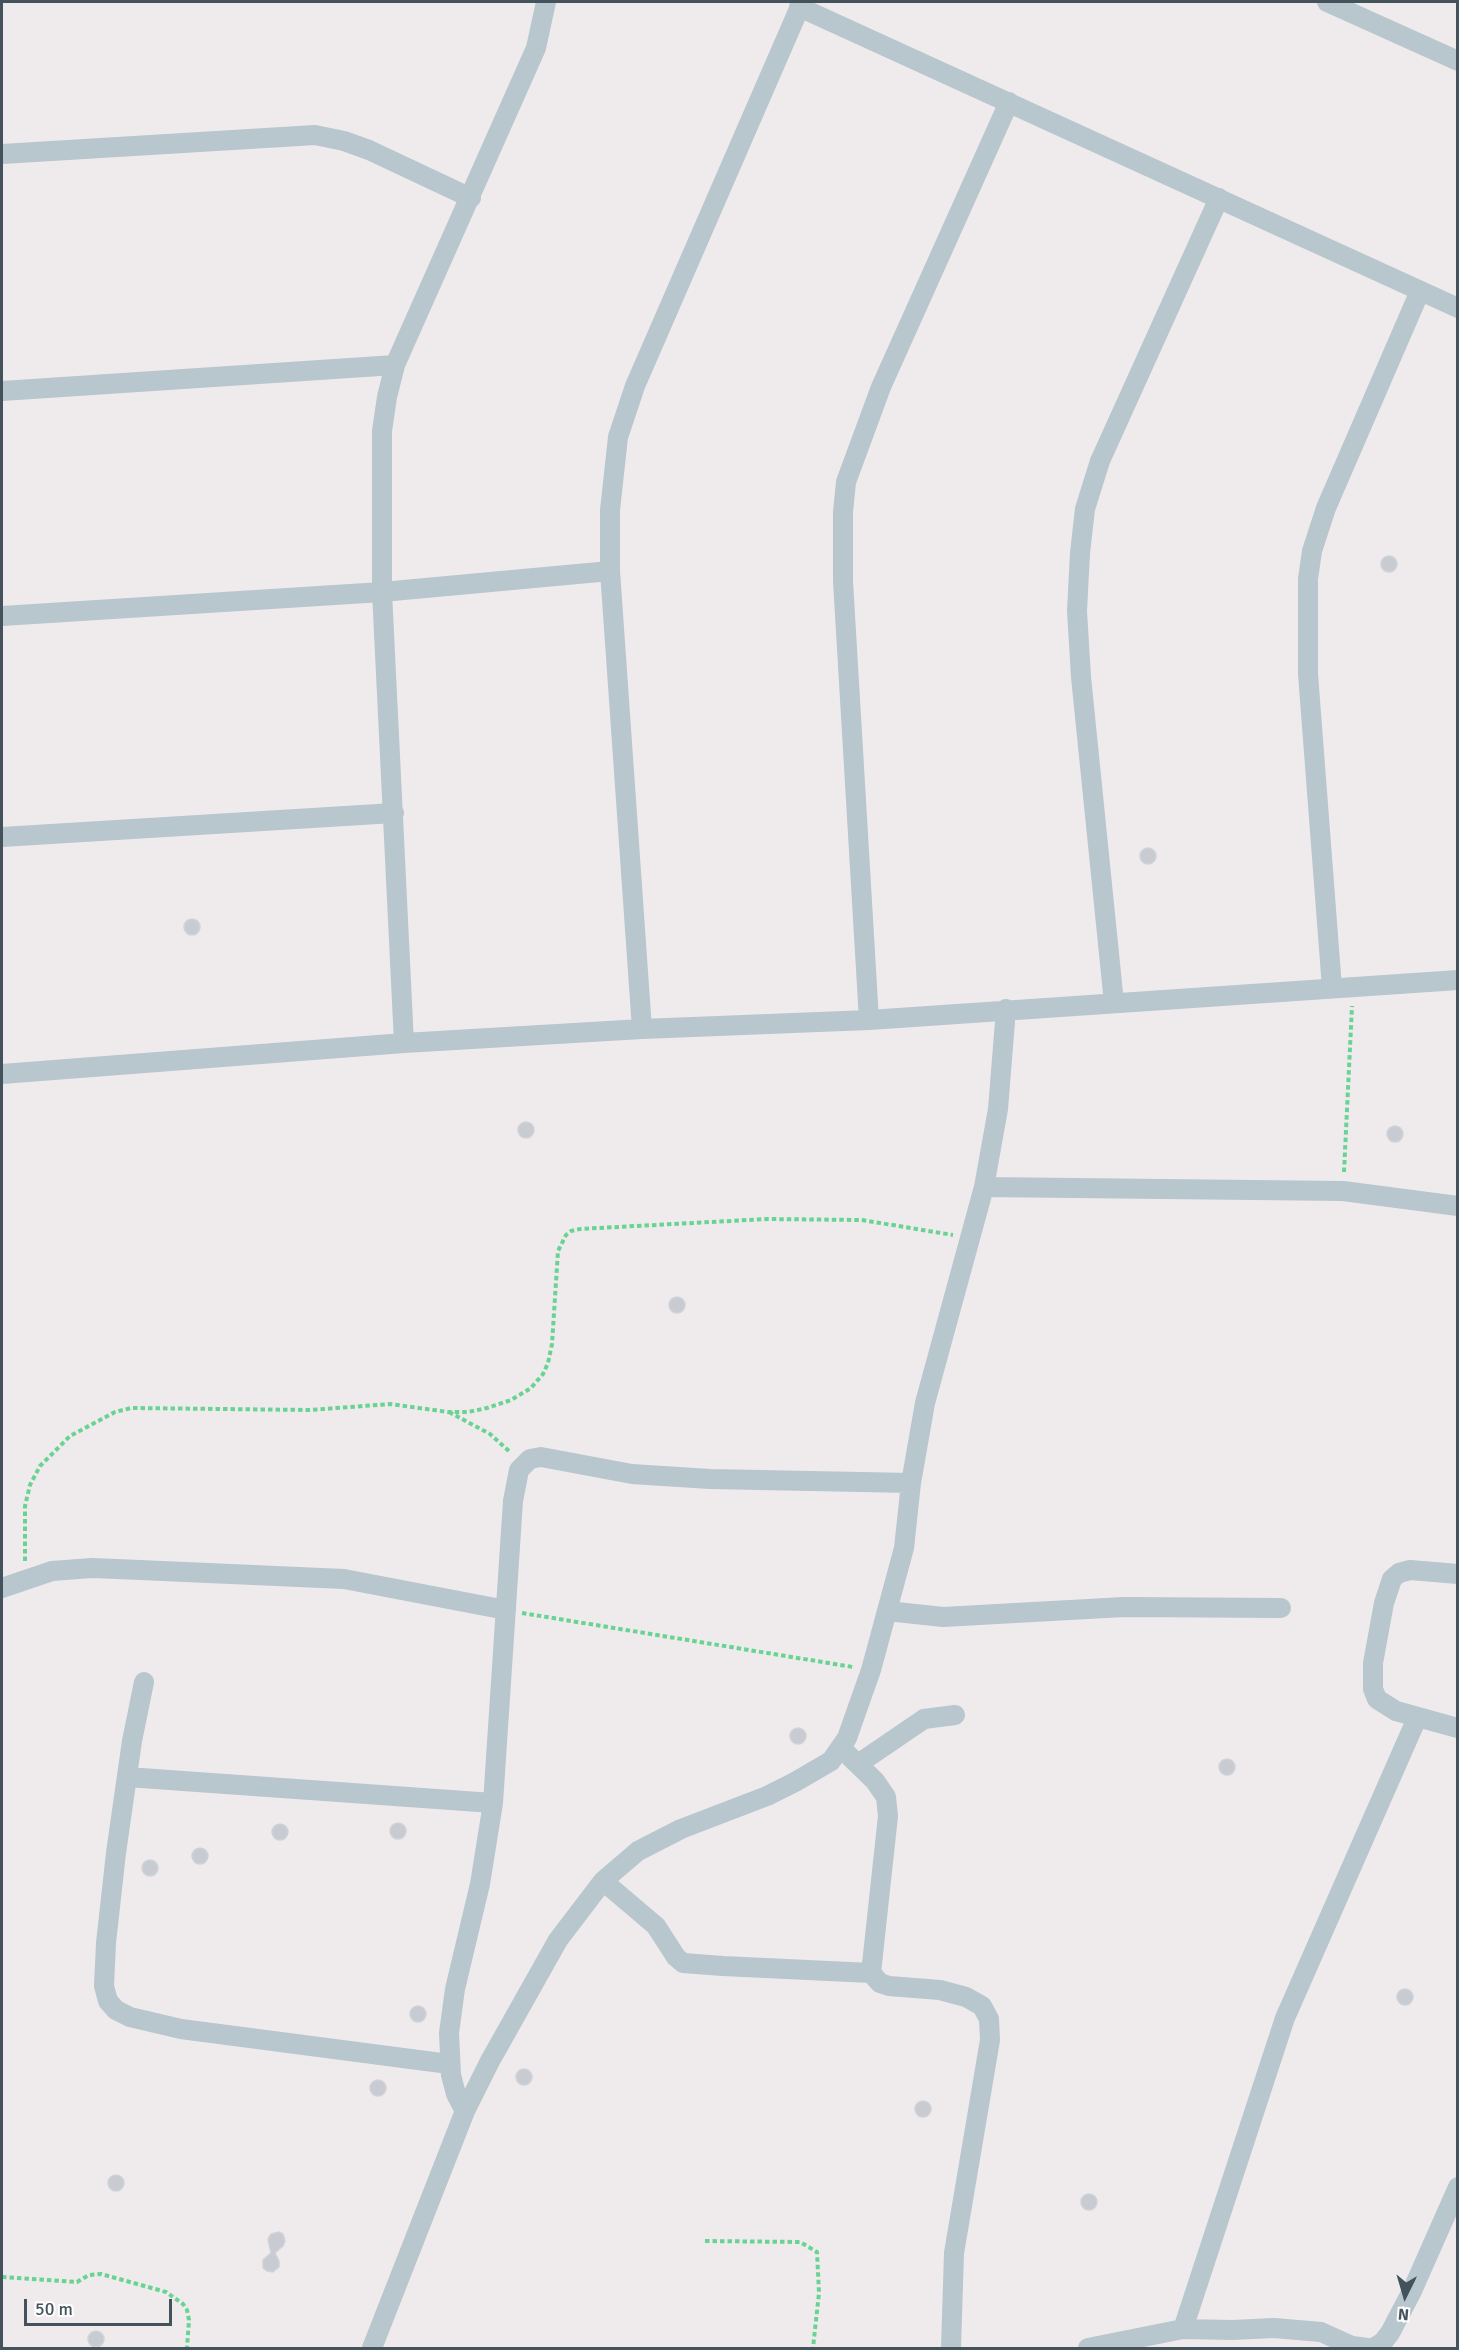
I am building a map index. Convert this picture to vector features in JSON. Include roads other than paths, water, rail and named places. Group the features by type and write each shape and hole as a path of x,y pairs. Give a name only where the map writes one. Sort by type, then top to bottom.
{"street":[{"path":"404,1043 382,592 382,431 395,365 536,48 546,2"},
{"path":"1327,2 1458,61"},
{"path":"642,1029 609,571 610,510 618,438 635,386 800,4 1458,308"},
{"path":"869,1020 843,581 843,512 846,482 881,387 1009,102"},
{"path":"2,154 315,135 344,141 369,150 471,198"},
{"path":"1114,1003 1081,677 1077,611 1085,508 1100,461 1219,198"},
{"path":"1332,988 1308,674 1308,579 1312,550 1326,508 1420,291"},
{"path":"2,391 395,365"},
{"path":"2,616 382,592 609,571"},
{"path":"2,837 394,813"},
{"path":"2,1074 404,1043 642,1029 869,1020 1458,980"},
{"path":"372,2349 465,2111 490,2061 558,1940 603,1881 638,1851 681,1829 767,1797 831,1761 841,1748 871,1670 904,1548 911,1483 925,1403 984,1187 998,1109 1006,1009"},
{"path":"984,1187 1343,1191 1458,1206"},
{"path":"465,2111 456,2094 449,2064 449,2033 455,1989 480,1884 493,1803 513,1501 516,1477 524,1464 530,1459 541,1457 632,1474 710,1479 911,1483"},
{"path":"2,1588 52,1571 92,1568 344,1580 506,1610"},
{"path":"1458,1574 1410,1570 1399,1573 1392,1579 1384,1603 1373,1663 1373,1689 1377,1699 1387,1707 1417,1718 1458,1728"},
{"path":"887,1611 944,1617 1124,1607 1281,1608"},
{"path":"144,1682 127,1777 106,1942 104,1986 108,2001 116,2010 145,2022 181,2029 449,2064"},
{"path":"858,1764 924,1719 956,1715"},
{"path":"1183,2329 1286,2018 1417,1718"},
{"path":"841,1748 875,1782 886,1797 888,1816 871,1973"},
{"path":"127,1777 493,1803"},
{"path":"603,1881 656,1926 676,1957 683,1963 871,1973 880,1983 889,1986 940,1990 966,1997 982,2006 989,2019 990,2040 954,2253 951,2349"},
{"path":"1373,2349 1390,2333 1412,2291 1458,2187"},
{"path":"1088,2349 1183,2329 1305,2330 1321,2332 1352,2346 1367,2349"}]}
